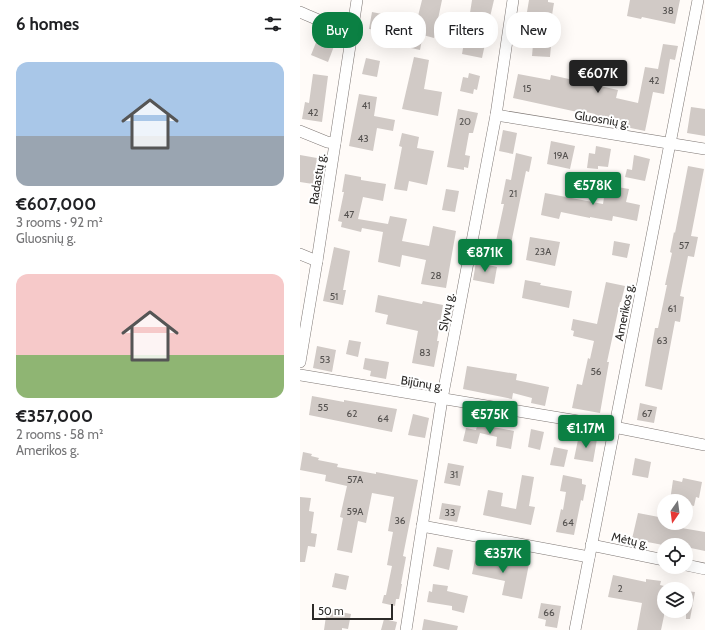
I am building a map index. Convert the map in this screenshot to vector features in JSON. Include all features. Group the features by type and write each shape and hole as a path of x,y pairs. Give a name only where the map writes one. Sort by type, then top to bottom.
{"street":[{"name":"Radastų g.","path":"355,12 357,0"},
{"name":"Slyvų g.","path":"406,630 442,399 496,115 513,0"},
{"name":"Amerikos g.","path":"575,630 698,0"},
{"path":"300,12 312,17"},
{"name":"Radastų g.","path":"300,362 349,48"},
{"name":"Gluosnių g.","path":"496,115 705,149"},
{"path":"300,131 327,142 335,143"},
{"path":"300,254 317,261"},
{"name":"Bijūnų g.","path":"300,375 614,427 705,445"},
{"path":"422,526 589,557"},
{"name":"Mėtų g.","path":"591,545 657,559"},
{"path":"693,566 705,569"}],"building":[{"path":"422,0 442,0 439,12 434,12 434,38 426,36 426,12 419,12"},
{"path":"472,0 494,0 491,12 470,12"},
{"path":"529,0 548,0 548,2 554,3 552,12 527,12"},
{"path":"630,0 680,0 675,24 642,17 641,19 627,16"},
{"path":"371,18 371,29 369,29"},
{"path":"663,44 678,46 675,60 670,59 664,94 653,92 645,131 621,126 622,121 595,116 595,114 582,111 582,113 513,98 518,74 550,80 551,75 618,90 616,98 638,103 645,67 658,69"},
{"path":"314,48 333,48 328,62 311,55"},
{"path":"463,48 484,48 482,58 462,54"},
{"path":"533,48 551,48 550,57 532,56"},
{"path":"414,57 429,60 424,89 442,92 438,116 402,109"},
{"path":"366,58 380,61 377,77 362,74"},
{"path":"469,73 480,76 477,90 474,89 473,94 460,91 463,77 468,78"},
{"path":"313,74 328,76 322,122 302,119 305,102 309,103"},
{"path":"359,94 377,97 374,116 395,120 393,131 377,128 373,151 349,146"},
{"path":"691,107 705,109 705,136 687,133"},
{"path":"458,109 478,113 473,133 469,133 465,155 470,156 468,168 464,167 464,170 447,167"},
{"path":"503,130 517,133 513,154 499,151"},
{"path":"402,133 419,137 417,148 434,151 427,185 409,181 407,191 394,189 402,147 399,146"},
{"path":"551,141 575,146 570,169 547,164"},
{"path":"596,146 611,149 608,167 598,166 598,169 587,168 589,153 595,154"},
{"path":"516,153 532,157 529,172 526,171 511,244 496,241 504,204 501,204 506,179 511,180"},
{"path":"300,155 317,158 313,184 300,182"},
{"path":"634,155 650,159 645,181 625,177 627,169 632,170"},
{"path":"688,166 704,169 691,236 698,237 694,257 688,256 680,296 684,297 680,322 675,321 662,390 645,386 655,328 658,328 667,285 665,285 672,253 670,252"},
{"path":"345,174 361,177 361,180 386,184 383,201 363,197 358,219 388,224 390,216 407,219 402,241 429,246 433,226 456,231 446,288 421,284 426,260 402,255 400,267 378,262 383,232 362,228 361,232 341,227 342,222 338,221 344,192 342,192"},
{"path":"606,185 629,189 626,202 640,205 637,221 613,216 612,221 561,212 559,219 541,215 545,193 603,204"},
{"path":"446,189 459,191 455,212 442,210"},
{"path":"530,237 560,242 555,266 526,260"},
{"path":"614,241 630,244 627,258 612,255"},
{"path":"334,247 350,251 343,290 346,290 343,305 323,301"},
{"path":"476,262 497,267 494,284 473,280"},
{"path":"525,280 541,283 540,285 572,291 569,308 522,298"},
{"path":"606,282 625,286 607,362 609,362 600,413 572,408 577,384 582,385 588,358 590,359 594,341 573,336 574,331 571,330 573,319 597,324"},
{"path":"378,295 422,304 423,301 443,305 437,341 439,341 434,367 412,363 418,331 386,324 388,315 375,312"},
{"path":"349,340 361,342 358,357 346,354"},
{"path":"317,346 336,350 332,372 313,368"},
{"path":"365,358 389,362 386,379 370,376 371,371 363,369"},
{"path":"467,366 517,374 516,380 549,387 545,406 531,403 532,398 513,393 512,399 463,389"},
{"path":"312,396 397,409 392,432 309,415"},
{"path":"640,403 657,407 654,423 637,420"},
{"path":"413,414 429,418 425,438 408,435"},
{"path":"478,422 489,424 488,426 514,431 511,449 496,446 497,437 480,433 477,444 463,441 466,428 476,430"},
{"path":"531,429 544,432 540,450 528,447"},
{"path":"579,435 597,439 593,462 574,459"},
{"path":"554,447 568,450 564,467 550,465"},
{"path":"303,452 312,454 311,456 319,458 318,460 338,464 337,467 376,474 376,472 418,480 403,556 406,557 402,584 399,599 396,599 395,606 382,603 384,595 386,595 392,566 387,565 393,532 388,531 394,497 372,493 366,523 358,521 352,553 337,550 343,518 340,517 347,486 325,481 326,475 300,470"},
{"path":"635,458 651,462 648,478 632,475"},
{"path":"448,463 464,466 460,486 444,483"},
{"path":"522,475 534,477 529,506 535,507 531,525 483,515 488,490 503,493 501,506 516,509"},
{"path":"563,475 582,479 582,484 586,485 583,501 581,500 574,535 556,532 561,509 563,510 566,492 560,491"},
{"path":"683,478 702,482 699,498 696,497 694,506 693,494 671,494 673,480 682,482"},
{"path":"300,497 311,498 309,511 314,512 311,533 317,534 315,547 308,546 305,562 300,562"},
{"path":"442,503 461,506 457,522 439,519"},
{"path":"638,513 657,517 657,530 693,530 705,532 705,551 693,548 693,538 657,538 657,544 632,539"},
{"path":"437,547 453,550 449,570 433,566"},
{"path":"476,555 529,564 522,599 502,595 505,581 472,574"},
{"path":"335,573 349,576 346,590 332,587"},
{"path":"613,575 646,582 646,579 661,581 657,582 657,618 664,618 661,630 637,630 642,603 608,597"},
{"path":"433,584 448,586 447,591 468,596 464,613 452,610 452,606 427,602 429,591 432,592"},
{"path":"693,592 695,592 693,603"},
{"path":"541,603 561,606 557,628 545,626 546,620 538,618"},
{"path":"331,610 351,614 348,629 342,628 342,630 324,630 326,616 330,617"},
{"path":"384,619 397,622 395,630 381,630"},
{"path":"424,619 458,626 457,630 422,630"}]}
